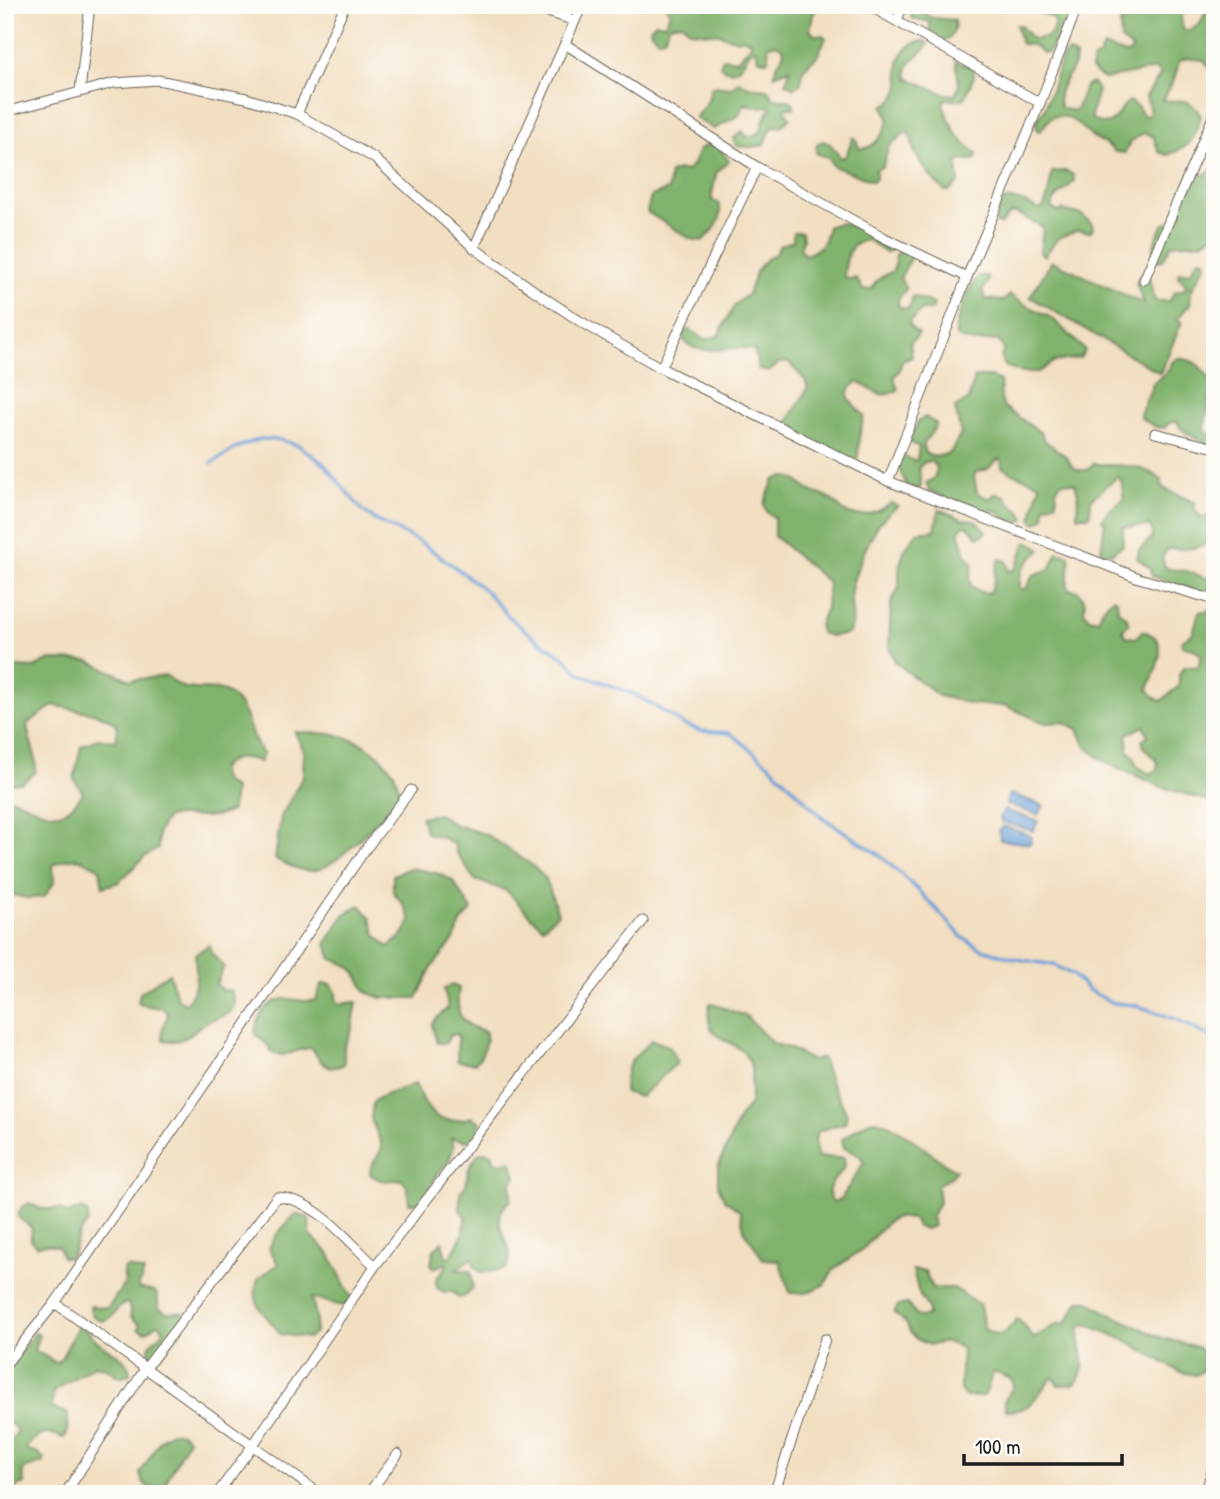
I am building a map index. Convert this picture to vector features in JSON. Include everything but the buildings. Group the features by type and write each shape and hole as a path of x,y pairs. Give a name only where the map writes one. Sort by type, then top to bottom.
{"street":[{"path":"80,91 90,5"},
{"path":"297,114 345,5"},
{"path":"527,5 575,21"},
{"path":"474,247 582,5"},
{"path":"868,5 1040,103"},
{"path":"897,21 903,5"},
{"path":"888,481 967,277 1078,5"},
{"path":"565,44 757,167 885,238 967,277"},
{"path":"5,112 80,91 126,82 158,80 246,98 297,114 374,158 474,247 578,320 661,368 888,481 1139,578 1215,600"},
{"path":"1144,280 1215,112"},
{"path":"661,368 757,167"},
{"path":"1155,433 1215,448"},
{"path":"5,1365 55,1303 365,850 411,790"},
{"path":"217,1494 253,1446 375,1266 643,921"},
{"path":"65,1494 145,1369 277,1197 289,1198 325,1219 375,1266"},
{"path":"55,1303 320,1494"},
{"path":"774,1494 825,1339"},
{"path":"368,1494 397,1454"},
{"path":"1205,1494 1215,1461"}],"green space":[{"path":"665,5 794,5 799,10 807,5 819,5 813,15 810,30 815,35 823,35 826,38 817,56 803,69 801,83 794,88 786,83 790,69 774,75 784,49 776,44 768,45 769,58 766,61 758,58 756,49 750,51 738,68 730,71 720,66 723,58 737,60 751,45 751,41 691,31 681,23 669,25 664,38 658,39 650,28 656,22 666,23 670,12"},
{"path":"914,5 923,5 924,13 933,18 954,20 952,35 944,41 937,40 931,34 930,22 911,18"},
{"path":"1018,5 1072,6 1070,18 1048,53 1043,53 1033,45 1021,44 1016,25 1020,25 1032,39 1045,38 1052,33 1055,21 1052,17"},
{"path":"1143,5 1191,5 1183,9 1181,17 1184,30 1189,31 1200,24 1209,5 1215,5 1215,76 1204,60 1187,58 1179,61 1175,77 1163,100 1188,102 1201,116 1188,145 1167,155 1159,152 1153,136 1144,133 1130,142 1125,153 1115,152 1072,120 1062,116 1052,118 1040,131 1037,130 1036,122 1045,108 1062,58 1068,52 1076,57 1059,93 1061,108 1073,111 1077,108 1085,86 1093,83 1098,90 1092,119 1106,124 1114,119 1129,101 1137,106 1144,116 1149,115 1146,96 1161,74 1155,69 1105,79 1091,69 1093,60 1101,55 1104,47 1126,54 1131,52 1132,48 1121,40 1120,23 1140,16"},
{"path":"925,41 928,44 908,67 908,78 936,91 955,95 959,86 956,61 974,69 965,98 945,99 943,105 955,132 977,154 976,159 959,161 959,183 949,191 941,188 916,155 909,133 905,133 889,146 883,166 876,170 876,178 873,181 833,166 829,158 816,153 817,144 823,141 830,144 841,158 846,156 853,137 859,148 869,147 878,140 889,120 883,106 896,96 899,90 901,56 912,45"},
{"path":"739,81 749,87 767,89 774,98 794,104 794,108 787,107 785,110 790,118 782,126 772,127 764,145 736,146 734,138 742,131 747,137 760,133 770,106 755,107 745,104 738,116 714,129 695,118 708,101 711,88 731,88"},
{"path":"709,145 718,147 729,161 716,173 712,193 712,200 719,204 719,220 702,241 691,239 647,212 651,196 668,190 670,173 687,171 700,148"},
{"path":"1215,168 1215,235 1201,242 1172,244 1163,260 1159,261 1154,252 1156,238 1164,224 1176,221 1182,213 1180,204 1190,173 1203,175"},
{"path":"1066,171 1073,175 1074,181 1057,197 1051,208 1059,212 1063,210 1082,215 1092,224 1090,232 1078,230 1058,238 1045,256 1040,253 1043,227 1016,213 1010,214 1001,224 996,224 1004,200 1016,200 1038,209 1042,208 1049,192 1052,172"},
{"path":"841,223 891,245 892,250 886,253 868,240 856,244 847,258 844,276 847,279 856,278 863,290 871,289 878,280 894,269 895,256 902,249 911,257 900,278 906,289 898,300 898,305 904,309 908,308 914,296 934,304 932,310 922,310 909,322 910,327 919,334 910,343 912,357 902,361 894,377 898,390 880,394 858,382 849,392 850,400 864,416 858,457 855,460 822,445 801,440 802,433 789,424 808,388 805,380 788,362 779,363 769,372 758,369 755,351 737,348 697,349 683,339 683,333 687,330 705,340 718,336 735,305 748,294 756,272 764,261 775,254 780,245 793,241 793,232 802,232 800,249 805,255 821,245 828,226"},
{"path":"1199,259 1205,260 1206,264 1191,291 1190,304 1177,319 1182,322 1160,373 1030,297 1052,261 1144,304 1136,283 1140,275 1145,274 1156,301 1169,301 1175,292 1187,286 1178,276 1179,272 1190,272"},
{"path":"979,276 987,276 989,280 982,292 986,299 1003,301 1010,295 1052,318 1085,350 1080,358 1053,362 1039,372 1022,372 1005,366 1001,358 1004,349 998,340 971,341 956,336 963,304"},
{"path":"1178,358 1192,361 1215,382 1215,395 1210,398 1204,428 1215,435 1215,445 1182,430 1177,421 1167,424 1165,428 1156,427 1141,418 1140,414 1154,382 1168,371 1171,363"},
{"path":"974,377 992,377 1000,381 1004,407 1041,433 1045,441 1067,457 1071,465 1078,470 1088,470 1093,463 1142,469 1161,479 1163,488 1196,503 1193,506 1200,517 1215,515 1215,541 1194,548 1168,549 1162,558 1166,568 1215,582 1215,597 1152,576 1150,568 1137,558 1139,550 1152,538 1149,526 1123,527 1123,545 1112,553 1104,553 1101,550 1105,523 1102,520 1109,510 1124,499 1121,479 1117,477 1091,499 1090,516 1077,516 1078,494 1075,483 1062,482 1056,489 1057,502 1045,506 1044,518 1037,523 1033,522 1032,517 1040,484 1002,467 1001,459 988,469 976,472 974,476 977,493 989,499 996,493 1005,496 1025,518 1022,522 1009,520 995,510 982,511 971,504 960,504 929,491 926,483 934,478 937,468 931,461 919,467 919,489 907,486 898,467 904,456 913,461 917,460 919,447 909,442 918,422 925,417 936,424 924,444 925,453 932,456 950,453 961,434 955,408 969,399"},
{"path":"782,477 794,479 808,490 830,499 849,514 872,513 891,503 898,506 878,525 858,567 852,584 852,618 848,634 830,636 821,633 819,625 826,608 828,582 774,536 774,517 767,512 764,504 774,480"},
{"path":"939,509 962,519 974,520 986,530 984,535 978,537 967,525 959,531 966,555 973,563 971,586 983,593 990,592 1000,559 1006,561 1009,572 1016,568 1026,542 1033,543 1041,550 1021,572 1021,590 1026,589 1033,575 1050,569 1058,552 1070,556 1068,589 1078,591 1085,602 1084,611 1089,618 1098,620 1101,611 1113,597 1117,600 1118,611 1126,616 1129,624 1122,630 1127,637 1136,638 1142,631 1157,640 1160,655 1148,689 1161,701 1179,686 1179,674 1185,666 1198,667 1201,656 1195,650 1182,646 1181,641 1193,633 1199,612 1215,610 1215,803 1162,787 1113,766 1085,745 1078,729 1063,722 1045,723 1006,706 972,704 939,696 896,663 889,646 891,603 899,587 899,568 904,551 917,532 935,530","holes":["1144,726 1148,735 1142,741 1145,749 1158,762 1157,770 1149,774 1136,765 1134,756 1128,751 1127,734"]},
{"path":"5,634 9,659 14,667 34,668 50,660 89,661 130,680 167,676 186,688 217,690 228,694 245,714 263,754 260,762 239,758 229,761 221,768 223,781 234,788 232,810 207,817 167,817 158,832 158,849 144,857 119,882 103,887 100,869 82,860 67,859 53,865 54,883 44,897 27,898 10,894 5,889 5,797 47,812 65,811 74,805 83,793 74,779 81,746 98,739 116,741 117,725 95,713 54,705 27,724 35,759 35,773 21,783 5,783"},
{"path":"295,732 334,734 357,741 378,754 394,772 401,795 349,849 326,866 310,871 275,859 281,817 303,776 304,752"},
{"path":"439,814 453,824 487,835 533,866 546,879 558,914 543,927 507,891 475,880 456,852 454,843 426,833 421,817"},
{"path":"410,868 436,873 452,880 472,910 461,923 454,940 432,967 417,998 382,998 366,992 354,970 332,959 326,943 344,915 360,905 371,918 376,935 388,947 402,936 411,921 404,905 393,892 393,875"},
{"path":"209,945 212,954 224,967 216,984 222,990 231,991 234,1007 227,1014 203,1024 185,1038 176,1041 163,1040 162,1030 168,1014 163,1008 138,1002 140,993 169,973 177,998 185,1003 195,987 195,954"},
{"path":"322,984 331,984 340,1004 357,1002 352,1030 344,1046 344,1064 333,1067 325,1065 312,1048 282,1055 272,1053 268,1045 255,1034 264,1010 280,1000 316,1000"},
{"path":"452,985 459,988 458,1005 461,1017 470,1026 486,1032 484,1049 475,1063 457,1061 458,1034 450,1035 446,1043 437,1043 432,1025 448,1007 444,989"},
{"path":"710,1003 746,1016 772,1043 789,1048 813,1061 822,1058 847,1114 845,1123 818,1131 815,1139 817,1157 844,1158 845,1166 829,1187 833,1202 841,1199 864,1162 859,1155 844,1148 842,1139 870,1121 878,1121 901,1131 956,1170 951,1177 937,1185 939,1202 931,1218 934,1226 925,1229 917,1227 913,1219 896,1217 886,1223 863,1249 834,1269 824,1285 807,1293 790,1293 779,1260 763,1259 744,1230 740,1211 725,1200 718,1186 718,1167 740,1116 751,1103 751,1071 750,1063 744,1054 715,1033 711,1027"},
{"path":"652,1040 669,1046 678,1062 640,1097 624,1092 630,1062"},
{"path":"415,1084 425,1104 435,1116 450,1120 472,1117 480,1122 480,1132 468,1141 451,1138 454,1147 450,1159 436,1175 425,1199 409,1203 407,1186 401,1179 381,1180 370,1174 371,1166 381,1151 381,1142 371,1119 373,1102"},
{"path":"488,1152 493,1155 494,1161 502,1163 511,1160 516,1176 511,1183 511,1200 500,1217 510,1260 506,1269 481,1273 472,1258 456,1269 471,1271 473,1288 467,1295 459,1298 453,1292 444,1292 437,1288 436,1279 447,1266 446,1263 434,1268 431,1264 434,1250 442,1241 446,1257 450,1257 458,1243 466,1217 460,1210 460,1192 466,1185 469,1168 479,1153"},
{"path":"29,1203 41,1209 60,1209 68,1214 81,1209 88,1214 88,1223 79,1235 70,1258 62,1257 58,1246 37,1246 32,1242 32,1228 19,1218 18,1214 22,1207"},
{"path":"297,1214 309,1218 310,1235 329,1253 352,1299 345,1306 312,1298 316,1316 315,1333 308,1338 280,1334 261,1310 256,1297 258,1279 278,1264 269,1248 271,1243"},
{"path":"127,1267 144,1272 138,1288 156,1292 159,1308 166,1313 184,1314 179,1335 159,1357 151,1356 149,1348 164,1332 161,1325 157,1324 146,1332 138,1329 140,1325 131,1317 129,1305 126,1303 103,1321 95,1318 91,1312 90,1306 107,1308 110,1305 125,1283 123,1270"},
{"path":"913,1270 925,1271 932,1288 954,1288 980,1305 984,1329 998,1336 1005,1333 1017,1319 1034,1338 1057,1324 1066,1323 1079,1301 1088,1301 1162,1338 1197,1347 1204,1353 1203,1370 1196,1375 1180,1372 1127,1341 1086,1324 1080,1327 1083,1369 1075,1384 1058,1385 1053,1377 1028,1405 1015,1411 1006,1410 1004,1401 1013,1387 1011,1379 994,1372 984,1396 966,1397 960,1390 962,1348 947,1342 930,1345 916,1339 907,1324 894,1313 898,1306 907,1304 919,1317 928,1316 928,1308 919,1294"},
{"path":"79,1326 120,1356 130,1374 119,1377 106,1368 94,1365 54,1391 51,1408 68,1413 67,1434 63,1438 43,1434 26,1446 27,1450 36,1452 44,1459 43,1463 26,1468 23,1471 24,1484 16,1487 12,1494 5,1494 5,1437 11,1439 17,1430 5,1418 5,1371 35,1333 39,1334 34,1350 57,1363"},
{"path":"171,1432 180,1432 188,1439 164,1486 148,1487 140,1473 157,1445"}],"water":[{"path":"1011,794 1044,806 1038,815 1006,804"},
{"path":"1004,810 1038,821 1033,831 1002,822 1000,817"},
{"path":"1003,826 1029,835 1032,838 1030,844 1000,840 999,831"}],"waterway":[{"path":"212,463 238,447 260,439 280,440 298,445 324,464 361,509 375,520 420,542 463,573 487,592 509,617 564,657 580,674 636,695 683,724 701,731 730,733 770,765 822,817 881,856 920,892 963,938 982,949 1017,959 1054,965 1073,975 1088,990 1113,1003 1135,1005 1178,1020 1210,1037 1215,1046"}]}
